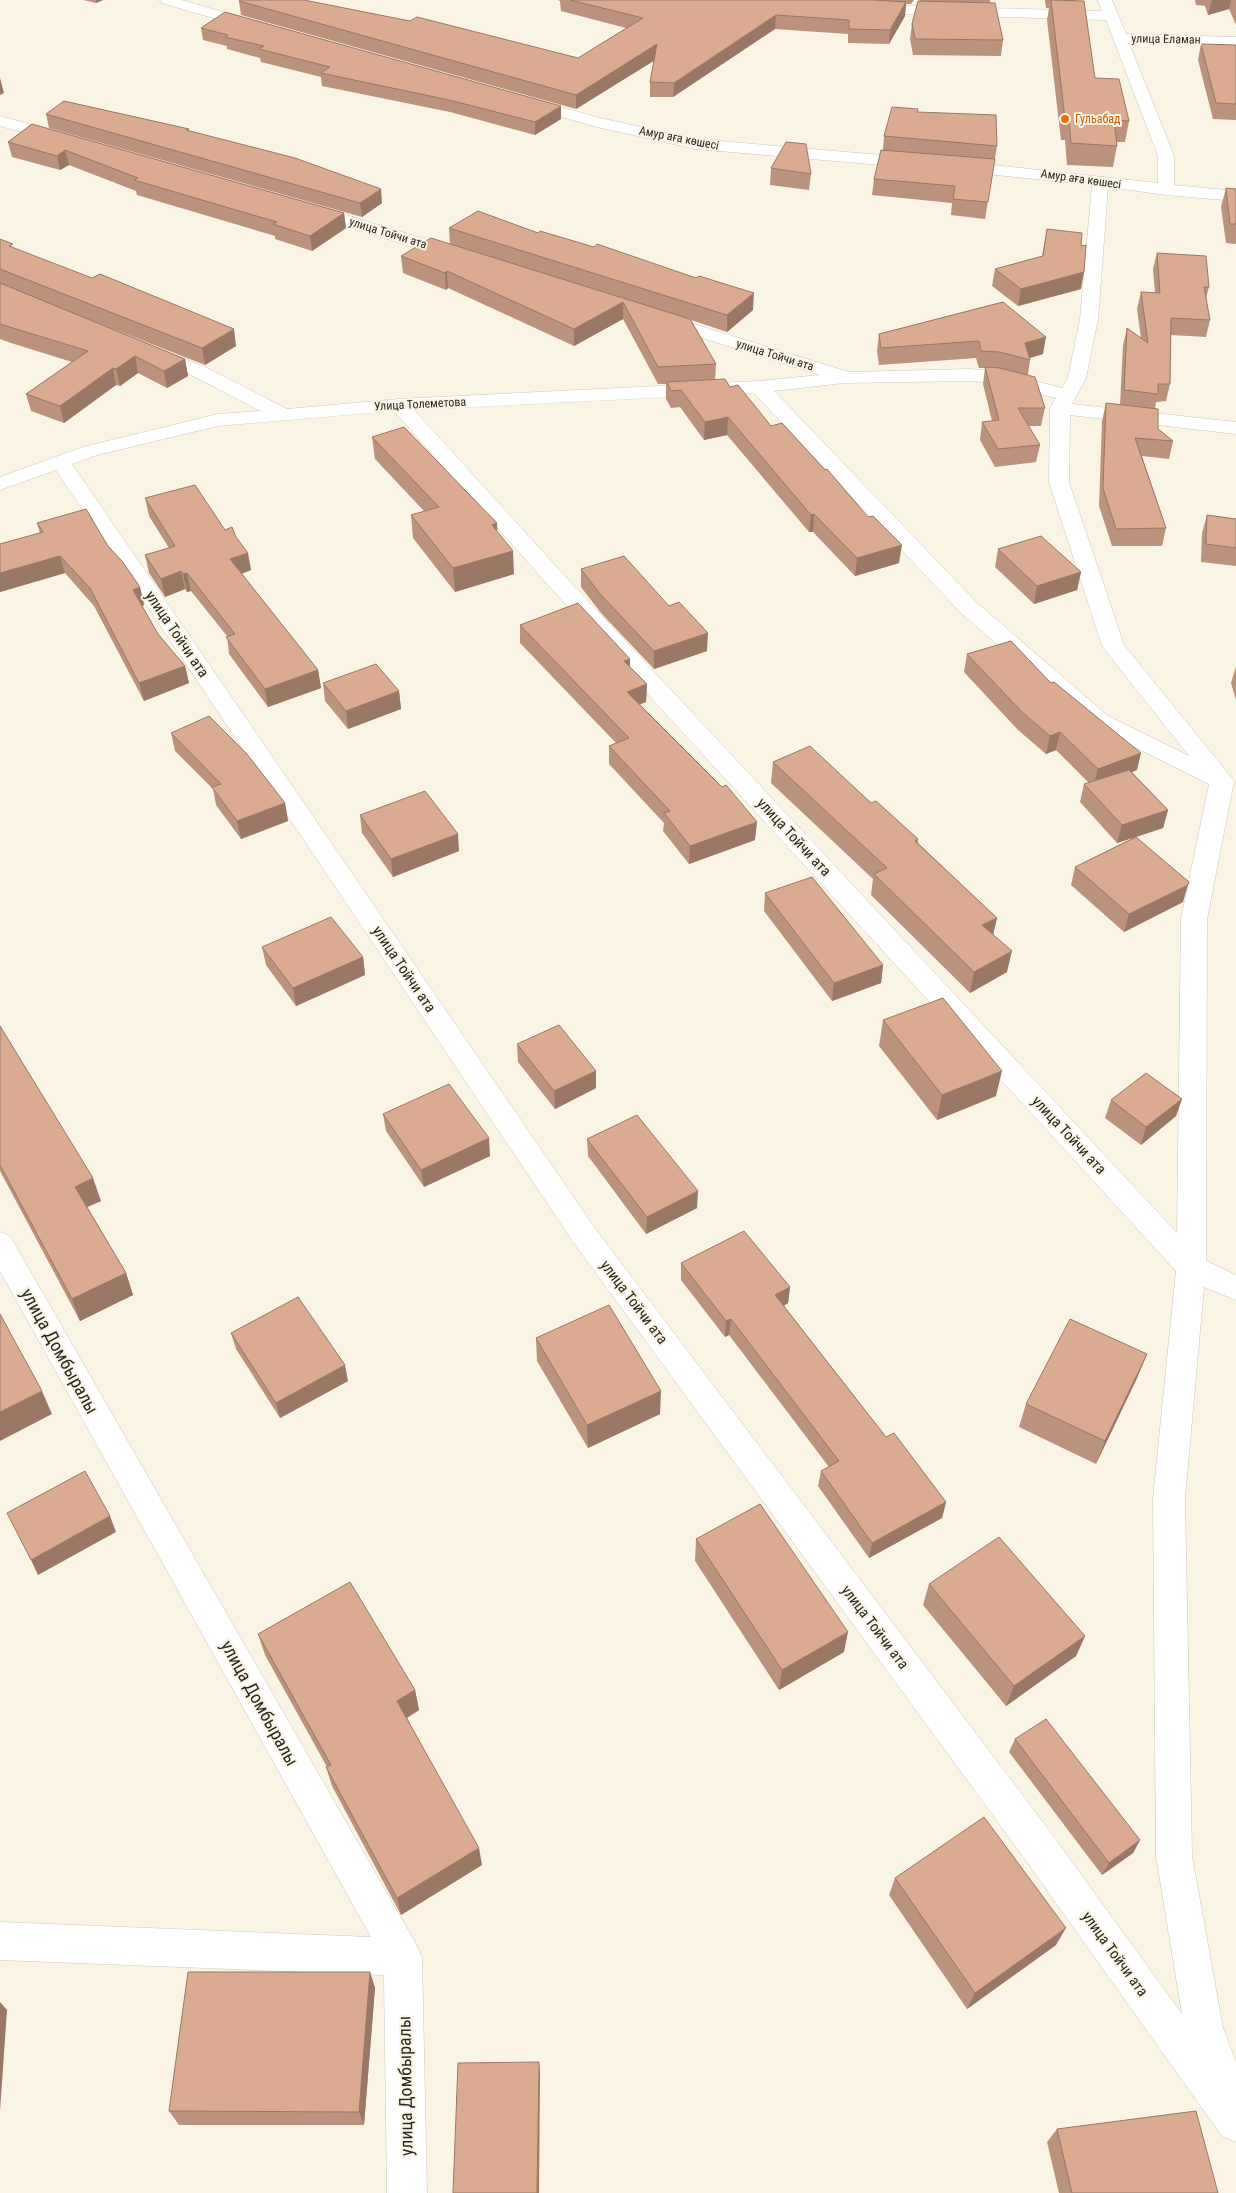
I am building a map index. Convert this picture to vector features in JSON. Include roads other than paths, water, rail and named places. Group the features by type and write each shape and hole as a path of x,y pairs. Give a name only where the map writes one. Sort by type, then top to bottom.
{"street":[{"path":"167,0 274,32"},
{"name":"улица Еламан","path":"1105,0 1121,38 1236,41"},
{"path":"854,8 1111,16"},
{"path":"1121,38 1166,156 1166,190"},
{"name":"Амур аға көшесі","path":"512,98 597,122 696,144 1034,172 1166,190 1236,196"},
{"path":"0,121 76,142"},
{"path":"1100,182 1089,319 1077,378 1064,401 1059,482 1113,646 1229,782"},
{"name":"улица Тойчи ата","path":"292,204 472,259"},
{"name":"улица Тойчи ата","path":"641,313 848,378 970,374 997,377 1064,401 1236,428"},
{"path":"135,345 198,371 283,414"},
{"name":"Улица Толеметова","path":"0,484 90,451 218,420 399,405 760,387 848,378"},
{"path":"760,387 969,608 1100,721 1229,782"},
{"name":"улица Тойчи ата","path":"399,405 566,591 1191,1268"},
{"name":"улица Тойчи ата","path":"61,462 584,1235 1035,1842 1236,2122"},
{"path":"1229,782 1194,919 1191,1268 1169,1498 1174,1856 1204,2028 1236,2115"},
{"name":"улица Домбыралы","path":"0,1244 403,1957 407,2193"},
{"path":"1191,1268 1236,1288"},
{"path":"0,1941 403,1957"}],"place":[{"name":"Гульабад","path":"1065,119"}]}
